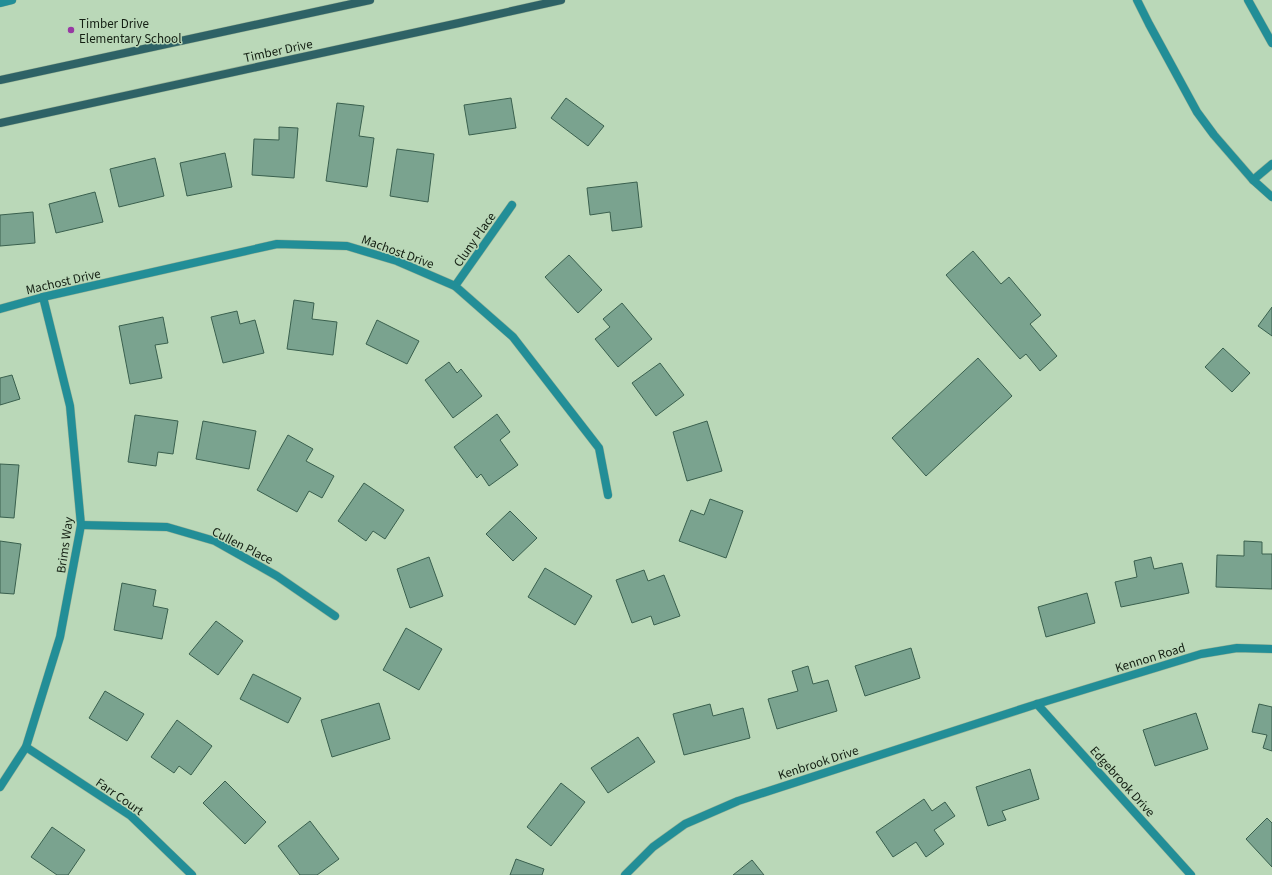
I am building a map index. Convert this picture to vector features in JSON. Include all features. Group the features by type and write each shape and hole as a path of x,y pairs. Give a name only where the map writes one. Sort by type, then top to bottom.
{"main road":[{"path":"0,80 370,0"},
{"name":"Timber Drive","path":"0,123 561,0"}],"street":[{"path":"0,3 12,0"},
{"path":"1137,0 1197,112 1214,135 1253,180 1272,197"},
{"path":"1248,0 1272,43"},
{"path":"1253,180 1272,164"},
{"name":"Cluny Place","path":"455,286 512,205"},
{"name":"Machost Drive","path":"0,309 43,297 277,244 347,246 397,261 455,286 513,337 599,448 608,495"},
{"name":"Brims Way","path":"0,787 26,747 60,637 81,525 70,406 43,297"},
{"name":"Cullen Place","path":"81,525 167,527 215,541 277,576 335,616"},
{"name":"Kennon Road","path":"1037,704 1201,654 1237,648 1272,649"},
{"name":"Kenbrook Drive","path":"624,875 653,847 685,824 738,801 1037,704"},
{"name":"Edgebrook Drive","path":"1037,704 1191,875"},
{"name":"Farr Court","path":"26,747 131,816 192,875"}],"building":[{"path":"511,98 516,128 469,135 464,105"},
{"path":"566,98 604,126 588,146 551,118"},
{"path":"337,103 364,106 359,136 374,138 367,187 326,181"},
{"path":"279,127 298,128 294,178 252,175 254,139 279,140"},
{"path":"397,149 434,154 428,202 390,196"},
{"path":"225,153 232,187 187,196 180,163"},
{"path":"155,158 164,196 119,207 110,169"},
{"path":"637,182 642,227 612,231 610,212 590,215 587,188"},
{"path":"95,192 103,222 56,233 49,204"},
{"path":"33,212 35,243 0,246 0,215"},
{"path":"973,251 1001,284 1009,277 1041,315 1030,324 1057,356 1040,371 1026,354 1020,359 946,275"},
{"path":"569,255 602,290 578,313 545,277"},
{"path":"294,300 314,303 312,319 337,322 333,355 287,349"},
{"path":"622,303 652,339 618,367 595,339 610,327 603,319"},
{"path":"1272,307 1272,336 1258,326"},
{"path":"237,311 240,324 255,320 264,353 223,363 211,317"},
{"path":"163,317 168,343 155,345 162,378 130,384 119,326"},
{"path":"377,320 419,341 407,364 366,344"},
{"path":"1223,348 1250,373 1232,392 1205,367"},
{"path":"978,358 1012,396 926,476 892,438"},
{"path":"449,362 457,373 461,369 482,396 453,418 425,380"},
{"path":"660,363 684,395 656,416 632,383"},
{"path":"12,375 20,399 0,405 0,378"},
{"path":"497,414 510,432 500,440 518,465 489,486 481,474 477,478 454,447"},
{"path":"135,415 178,421 173,454 158,452 156,466 128,462"},
{"path":"203,421 256,431 249,469 196,459"},
{"path":"707,421 722,471 687,481 673,432"},
{"path":"288,435 313,449 306,461 334,476 322,498 309,491 297,512 257,490"},
{"path":"0,464 19,465 14,518 0,517"},
{"path":"364,483 404,510 385,539 373,531 366,541 338,521"},
{"path":"710,499 743,511 726,558 679,541 691,510 704,515"},
{"path":"510,511 537,538 513,561 486,534"},
{"path":"0,541 21,544 14,594 0,593"},
{"path":"1244,541 1262,542 1262,554 1272,554 1272,589 1216,587 1217,555 1244,556"},
{"path":"429,557 443,596 410,608 397,569"},
{"path":"1151,557 1154,569 1182,563 1189,593 1121,607 1115,582 1137,577 1134,561"},
{"path":"545,568 592,596 575,625 528,597"},
{"path":"644,570 648,581 664,575 680,616 654,625 651,616 632,623 616,580"},
{"path":"122,583 156,590 153,606 168,609 162,639 114,630"},
{"path":"1087,593 1095,623 1046,637 1038,607"},
{"path":"216,621 243,641 218,675 189,654"},
{"path":"406,628 442,649 419,690 383,670"},
{"path":"911,648 920,678 865,696 855,666"},
{"path":"808,666 813,684 828,680 837,711 777,729 768,699 798,691 792,671"},
{"path":"253,674 301,698 288,723 240,699"},
{"path":"105,691 144,714 127,741 89,718"},
{"path":"379,703 390,739 332,757 321,720"},
{"path":"710,704 713,716 743,708 750,738 684,755 673,714"},
{"path":"1259,704 1272,707 1272,751 1263,748 1267,735 1252,732"},
{"path":"1196,713 1208,749 1155,766 1143,730"},
{"path":"177,720 212,746 191,775 179,766 174,773 151,757"},
{"path":"638,737 655,762 608,793 591,768"},
{"path":"1030,769 1039,799 1002,811 1006,820 988,826 976,787"},
{"path":"225,781 266,822 245,844 203,803"},
{"path":"561,783 585,802 551,846 527,827"},
{"path":"924,799 932,811 945,802 955,816 934,830 944,844 926,857 916,842 893,857 876,832"},
{"path":"1267,818 1272,823 1272,867 1246,839"},
{"path":"310,821 339,859 317,875 300,875 278,846"},
{"path":"52,827 85,850 68,875 57,875 31,857"},
{"path":"516,859 544,869 542,875 510,875"},
{"path":"752,860 764,875 733,875"}],"place":[{"name":"Timber Drive Elementary School","path":"71,30"}]}
